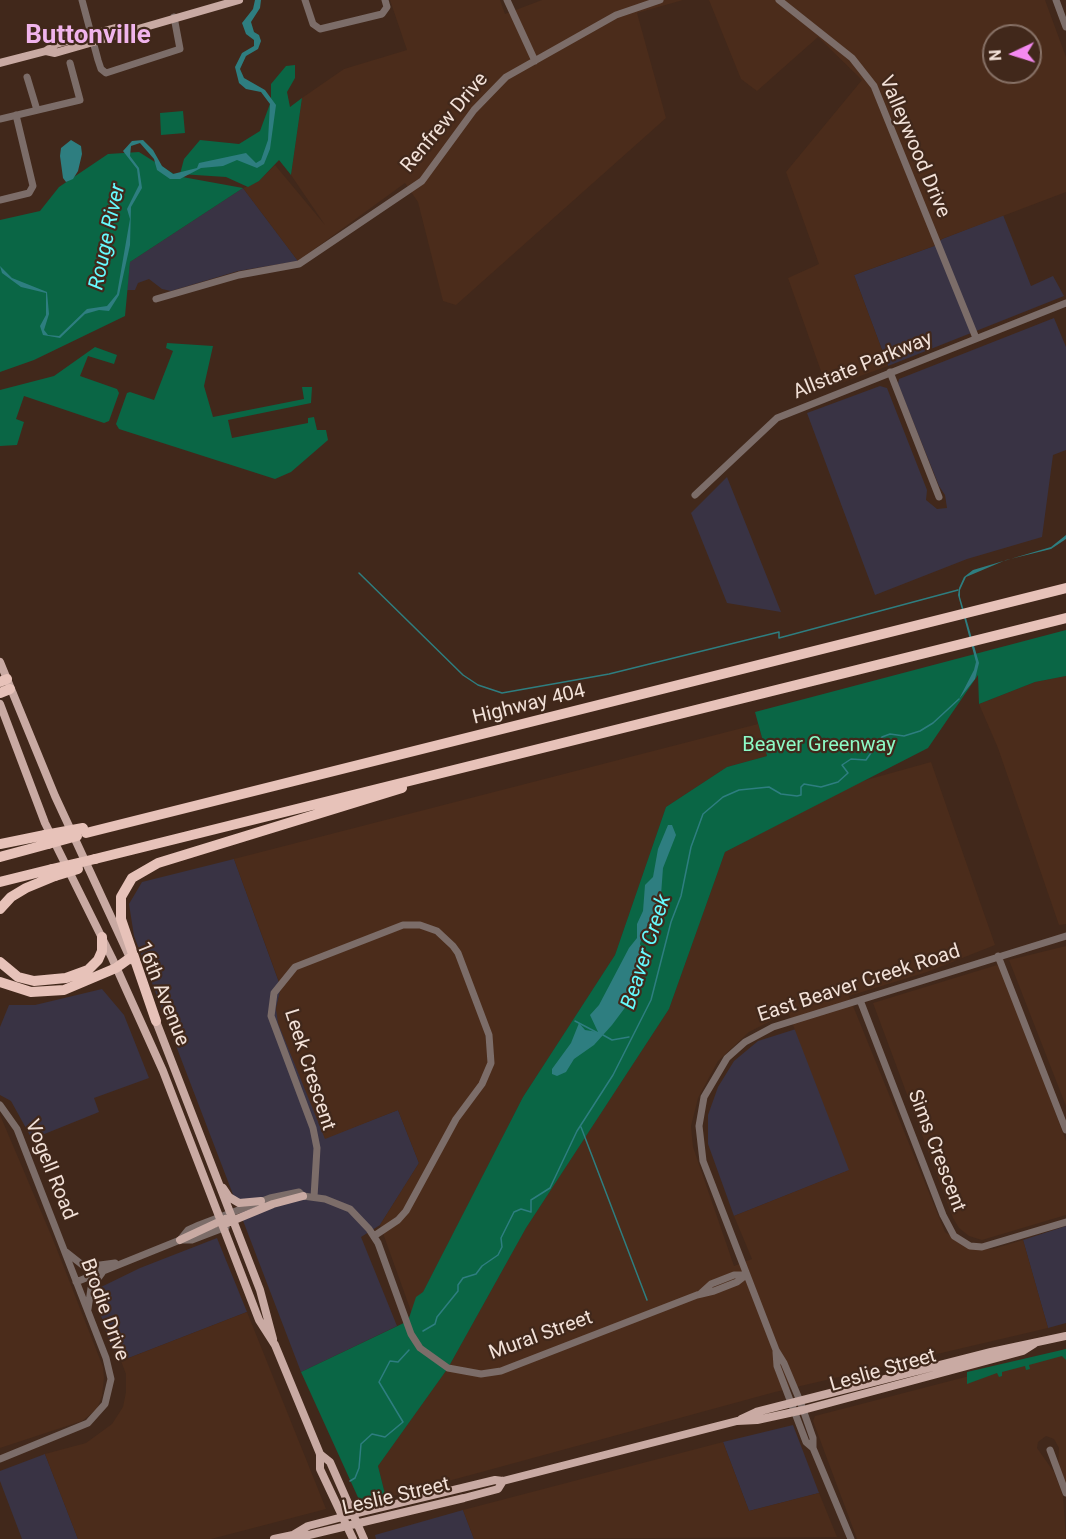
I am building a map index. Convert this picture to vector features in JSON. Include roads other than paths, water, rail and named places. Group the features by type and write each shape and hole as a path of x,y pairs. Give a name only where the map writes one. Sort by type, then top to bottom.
{"highway":[{"name":"Highway 404","path":"47,839 301,781 1066,586"},
{"path":"0,882 54,873 114,855 466,766 1066,618"},
{"path":"156,1021 121,919 122,897 132,878 158,864 466,766"},
{"path":"0,844 47,839"},
{"path":"0,857 47,839"},
{"path":"0,909 11,897 54,873"},
{"path":"0,962 18,977 34,981 66,978 88,970 98,960 102,951 102,938"},
{"path":"0,982 32,992 64,990 116,968 130,958"}],"main road":[{"path":"0,63 46,51 56,53 92,39 120,36 128,30 239,0"},
{"name":"16th Avenue","path":"0,662 4,686 130,958 156,1021 214,1172 226,1222 259,1320 275,1345"},
{"name":"16th Avenue","path":"0,704 45,823 102,938 175,1100 226,1222 267,1311 275,1345 321,1454 330,1462 364,1539"},
{"path":"214,1172 226,1193 235,1202 247,1204 261,1201"},
{"path":"180,1240 286,1199 303,1196"},
{"name":"Leslie Street","path":"274,1539 293,1535 308,1526 355,1519 495,1480 502,1481 737,1421 757,1420 797,1407 1023,1351 1034,1344 1066,1336"},
{"name":"16th Avenue","path":"321,1454 320,1469 353,1539"}],"street":[{"path":"82,0 101,69 110,72 180,49 174,17"},
{"path":"305,0 313,24 320,29 382,14 387,7 385,0"},
{"path":"507,0 535,61"},
{"name":"Renfrew Drive","path":"156,299 239,275 299,264 422,181 485,96 506,77 616,15 660,0"},
{"name":"Valleywood Drive","path":"778,0 852,58 874,86 976,338"},
{"path":"1060,4 1066,27"},
{"path":"0,119 80,100 69,63"},
{"path":"27,77 37,110"},
{"path":"0,200 29,193 33,186 16,115"},
{"name":"Allstate Parkway","path":"695,495 777,418 1066,303"},
{"path":"890,372 939,497"},
{"name":"Leek Crescent","path":"314,1197 317,1148 313,1128 271,1016 274,993 295,967 403,926 420,925 438,931 458,953 489,1035 491,1063 482,1084 456,1119 406,1211 398,1220 374,1236"},
{"name":"East Beaver Creek Road","path":"851,1539 813,1448 813,1438 777,1366 776,1350 703,1161 699,1126 704,1097 728,1058 754,1036 773,1027 1066,936"},
{"path":"998,956 1052,1101 1066,1130"},
{"name":"Sims Crescent","path":"860,1000 943,1215 954,1236 970,1246 982,1247 1066,1222"},
{"name":"Vogell Road","path":"0,1105 17,1129 64,1250"},
{"name":"Mural Street","path":"226,1222 261,1201 282,1194 299,1192 303,1196 314,1197 350,1209 374,1236 411,1334 420,1348 448,1368 481,1374 501,1371 700,1294 711,1284 734,1275 746,1275"},
{"path":"76,1282 180,1240"},
{"path":"64,1250 86,1267 130,1261"},
{"name":"Brodie Drive","path":"0,1459 82,1427 102,1410 110,1389 110,1369 64,1250"},
{"path":"88,1311 91,1288 103,1272"},
{"path":"1050,1450 1066,1493"}],"water":[{"path":"255,0 261,0 260,8 251,22 254,32 259,35 261,41 258,49 246,56 240,69 244,78 265,90 276,105 270,149 264,164 257,168 237,160 223,166 201,168 180,179 170,179 157,170 154,159 140,143 131,146 130,156 139,168 142,188 131,207 130,245 119,295 109,311 99,310 85,314 60,338 43,335 40,326 46,315 46,293 21,287 2,273 0,266 12,278 47,292 49,314 44,330 48,335 59,336 87,309 107,306 117,294 130,219 127,209 139,185 137,169 123,151 132,141 143,140 153,150 162,166 173,174 197,168 199,163 246,153 256,163 261,160 268,140 270,104 261,92 246,89 239,83 235,67 242,53 254,46 254,40 246,34 242,23 253,9"},
{"path":"71,140 81,146 82,154 78,171 73,179 66,182 63,178 60,156 61,148"},
{"path":"1066,535 1066,539 1051,549 1011,559 1051,547"},
{"path":"1004,561 966,577 960,590 979,663 975,679 959,699 976,662 958,595 959,588 964,577 973,570"},
{"path":"668,825 672,825 676,835 663,868 661,895 653,921 642,936 640,944 644,953 627,1005 594,1045 574,1059 566,1072 557,1076 552,1074 552,1069 571,1043 579,1023 585,1030 598,1032 590,1015 599,1005 629,948 637,938 637,924 643,911 645,885 653,877 658,849"}],"waterway":[{"path":"359,573 463,675 478,685 502,693 609,674 779,632 779,638 958,590"},
{"name":"Beaver Creek","path":"423,1331 435,1324 437,1317 458,1291 458,1285 463,1278 476,1274 482,1266 498,1255 502,1247 501,1238 514,1212 521,1209 531,1212 531,1200 550,1188 577,1131 613,1075 651,1000 671,922 681,896 691,847 703,814 723,797 739,790 769,787 781,794 797,796 801,795 801,787 804,784 821,787 838,782 848,773 842,765 851,759 866,760 882,737 890,734 904,736 920,731 933,723 959,699"},
{"path":"575,1021 598,1033"},
{"path":"603,1035 612,1040 629,1037"},
{"path":"581,1127 647,1300"},
{"name":"Beaver Creek","path":"350,1481 355,1478 359,1468 361,1444 372,1434 385,1437 403,1422 379,1382 390,1361 398,1362 409,1350"}],"district":[{"name":"Buttonville","path":"88,36"}],"water label":[{"name":"Rouge River","path":"108,237"}],"park label":[{"name":"Beaver Greenway","path":"819,746"}]}
